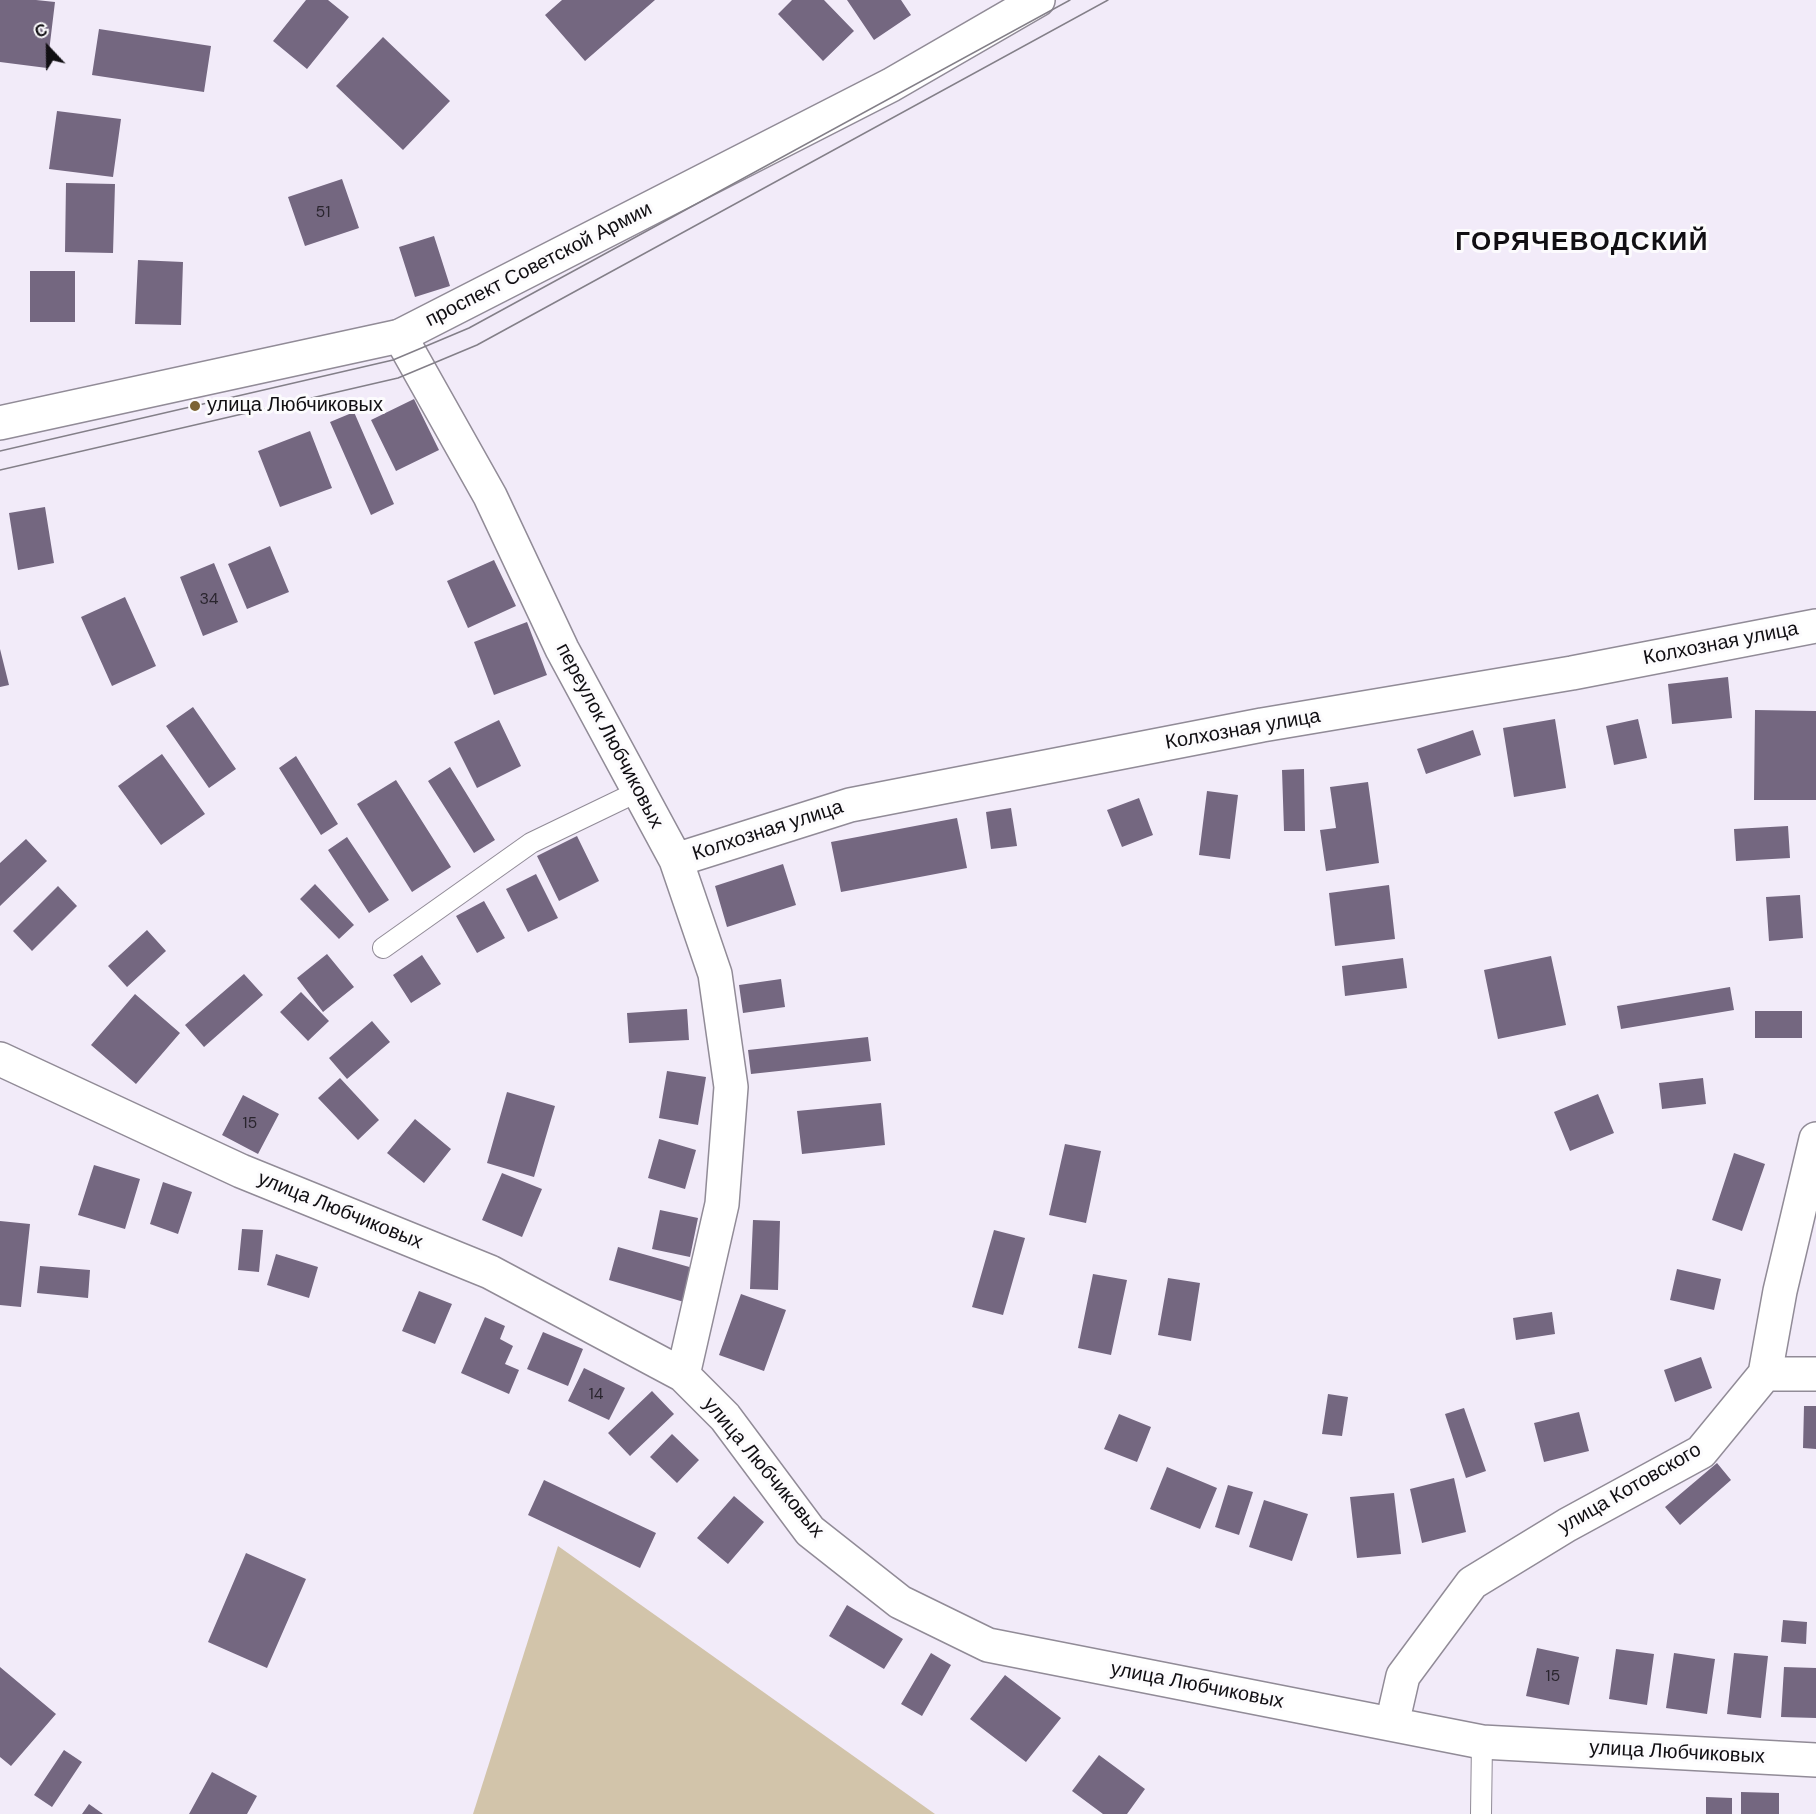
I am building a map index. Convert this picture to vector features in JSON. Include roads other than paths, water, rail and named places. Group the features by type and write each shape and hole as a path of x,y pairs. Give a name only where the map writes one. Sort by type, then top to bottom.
{"street":[{"name":"проспект Советской Армии","path":"0,423 400,336 891,85 1038,0"},
{"name":"переулок Любчиковых","path":"400,336 490,496 562,649 675,860 715,974 731,1087 722,1204 683,1376"},
{"name":"Колхозная улица","path":"675,860 850,804 1262,725 1572,673 1816,626"},
{"name":"улица Любчиковых","path":"0,1059 241,1171 490,1272 683,1376 725,1417 810,1531 900,1602 988,1645 1482,1742 1816,1760"},
{"name":"улица Котовского","path":"1392,1724 1403,1676 1472,1583 1567,1525 1701,1452 1765,1374 1780,1292 1816,1139"},
{"path":"1765,1374 1816,1374"}],"lane":[{"path":"383,948 531,843 639,791"},
{"path":"1481,1814 1482,1742"}],"tram line":[{"path":"0,451 393,360 469,328 1070,0"},
{"path":"0,470 398,378 477,345 1108,0"}],"place":[{"name":"улица Любчиковых","path":"195,406"}],"district":[{"name":"ГОРЯЧЕВОДСКИЙ","path":"1582,243"}]}
